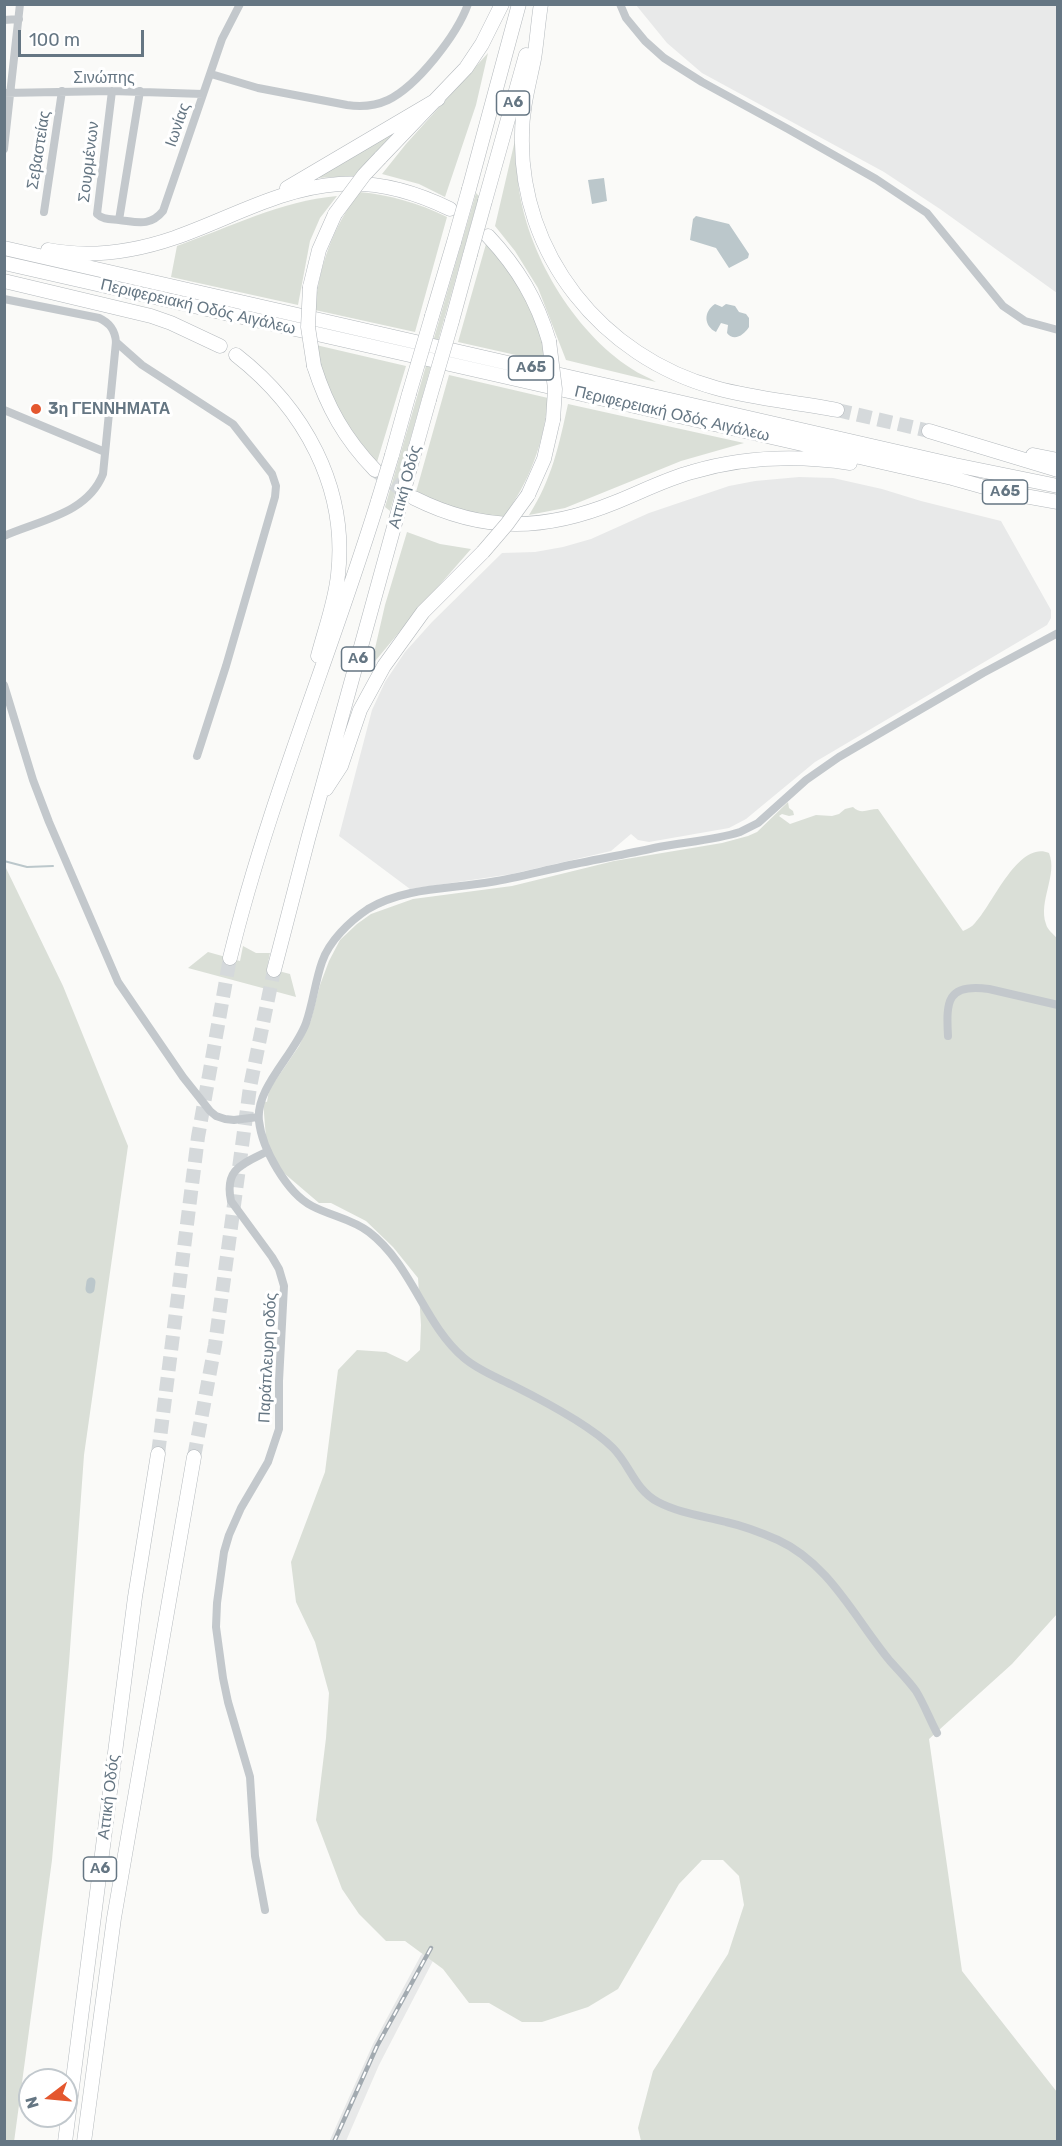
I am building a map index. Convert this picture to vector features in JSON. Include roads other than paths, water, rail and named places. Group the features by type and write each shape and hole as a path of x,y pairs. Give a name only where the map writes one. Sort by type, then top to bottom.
{"highway":[{"path":"375,470 358,452 335,419 321,390 314,366 308,327 310,287 319,249 335,214 364,176 466,68 482,44 502,4"},
{"name":"Αττική Οδός","path":"230,958 261,846 336,629 392,455 469,189 519,4"},
{"path":"540,4 534,57 524,111 523,160 530,204 544,246 577,299 613,336 655,364 681,376 731,392 837,410"},
{"name":"Αττική Οδός","path":"274,970 318,802 540,4"},
{"path":"264,201 438,99"},
{"path":"4,242 74,254 99,254 124,250 173,238 264,201 309,188 354,183 407,191 450,209"},
{"path":"318,802 341,766 360,710 384,666 423,612 483,552 507,524 528,495 544,459 553,420 555,381 549,341 533,295 510,261 488,237"},
{"name":"Περιφερειακή Οδός Αιγάλεω","path":"4,248 1058,486"},
{"name":"Περιφερειακή Οδός Αιγάλεω","path":"4,263 952,478 1002,492 1058,502"},
{"path":"4,281 151,316 220,346"},
{"path":"236,355 279,394 309,437 328,478 338,521 339,548 335,597 299,734"},
{"path":"929,431 1058,470"},
{"path":"953,438 1058,460"},
{"path":"414,498 444,512 475,520 497,524 531,525 584,514 688,473 746,460 789,458 829,460 907,474 952,478"},
{"name":"Αττική Οδός","path":"64,2142 135,1596 158,1454"},
{"name":"Αττική Οδός","path":"84,2142 114,1918 194,1457"}],"street":[{"path":"4,149 8,93 20,4"},
{"name":"Ιωνίας","path":"118,220 147,223 163,211 222,39 240,4"},
{"path":"211,74 258,88 358,107 379,103 398,94 425,69 446,44 464,17 468,4"},
{"path":"620,4 626,18 645,41 664,58 702,82 876,179 927,213 1002,306 1025,321 1058,330"},
{"path":"4,20 19,20"},
{"name":"Σεβαστείας","path":"44,212 62,91"},
{"name":"Σουρμένων","path":"112,91 97,214 101,218 118,220"},
{"path":"118,220 140,91"},
{"name":"Σινώπης","path":"8,93 140,91 203,94"},
{"path":"4,299 99,318 114,331 116,342 103,474 99,482 83,502 67,511 7,532"},
{"path":"116,342 142,365 233,424 272,474 276,486 229,655 197,756"},
{"path":"4,410 105,452"},
{"path":"937,1734 919,1695 907,1678 814,1564 781,1541 741,1526 688,1514 658,1502 644,1492 615,1450 601,1437 532,1395 468,1361 440,1332 411,1282 388,1251 370,1233 348,1219 307,1203 273,1163 258,1117 262,1097 304,1030 311,1011 324,956 351,921 368,909 399,897 423,892 504,880 740,832 759,823 807,780 839,757 983,673 1058,633"},
{"path":"4,685 33,780 49,822 108,962 127,999 210,1111 225,1119 258,1117"},
{"path":"948,1036 946,1009 955,993 962,990 989,989 1058,1005"},
{"name":"Παράπλευρη οδός","path":"265,1910 255,1856 250,1777 228,1702 216,1627 219,1581 229,1535 238,1514 268,1462 279,1429 284,1286 279,1269 243,1220 231,1201 229,1191 229,1182 234,1170 268,1151"}],"waterway":[{"path":"4,861 27,867 53,866"},
{"path":"90,1289 91,1282"}],"tunnel":[{"path":"837,410 929,431"},
{"path":"376,471 412,497"},
{"path":"158,1454 198,1137 230,958"},
{"path":"194,1457 215,1345 250,1087 274,970"}],"railway":[{"path":"334,2142 377,2046 431,1948"}],"place":[{"name":"3η ΓΕΝΝΗΜΑΤΑ","path":"36,409"}]}
